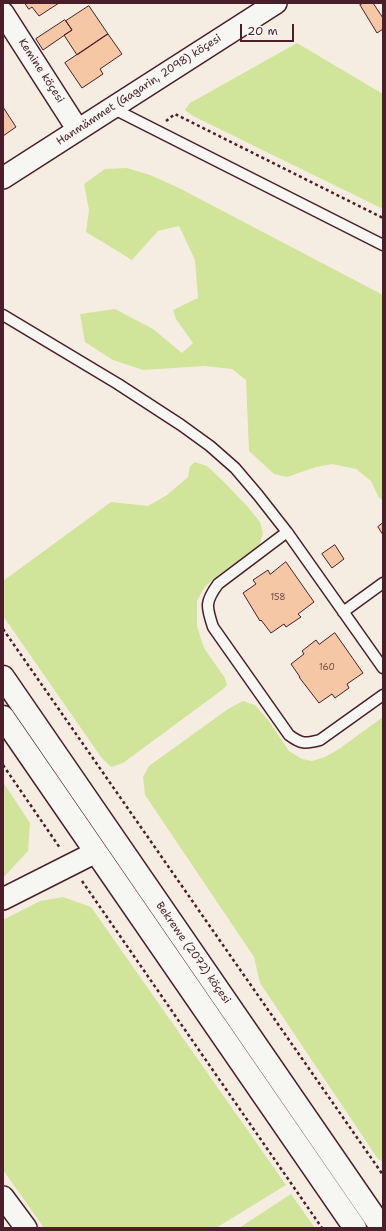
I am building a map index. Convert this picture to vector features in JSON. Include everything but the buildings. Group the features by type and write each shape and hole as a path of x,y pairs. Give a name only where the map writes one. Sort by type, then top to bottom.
{"main road":[{"name":"Bekrewe (2072) köçesi","path":"3,677 382,1228"},
{"name":"Bekrewe (2072) köçesi","path":"3,717 355,1228"}],"street":[{"name":"Hanmämmet (Gagarin, 2098) köçesi","path":"3,178 276,3"},
{"name":"Kemine köçesi","path":"3,13 78,130"},
{"path":"3,899 96,852"},
{"path":"3,1197 26,1228"}],"lane":[{"path":"112,108 383,245"},
{"path":"3,315 118,384 181,425 210,446 235,468 258,494 287,532 383,668"},
{"path":"287,532 218,584 209,596 207,610 213,627 289,735 298,742 308,743 320,740 383,695"},
{"path":"343,612 383,583"}],"path":[{"path":"153,129 175,114 383,218"},
{"path":"3,629 383,1175"},
{"path":"3,764 322,1228"}],"green space":[{"path":"297,43 383,94 383,209 193,116 185,110 190,103"},
{"path":"127,168 150,175 179,188 383,295 383,500 379,498 371,481 356,469 332,464 316,467 287,477 274,474 249,451 246,380 232,369 204,366 143,370 113,360 85,342 80,314 115,309 153,329 182,353 193,343 176,319 173,310 198,298 195,260 179,226 158,231 132,260 86,232 89,210 84,184 105,169"},
{"path":"195,462 207,466 247,506 260,522 263,533 260,544 212,580 204,588 197,601 197,626 204,648 225,678 227,685 123,763 111,767 101,757 3,616 3,581 111,502 148,506 167,495 188,477 190,466"},
{"path":"243,701 255,705 268,720 289,751 302,759 312,761 325,757 339,749 383,717 383,1162 378,1159 260,983 254,957 145,795 143,777 149,766 228,709"},
{"path":"3,782 30,823 28,851 3,878"},
{"path":"63,897 91,907 286,1185 216,1228 44,1228 3,1170 3,920 40,901"},
{"path":"291,1194 315,1228 239,1228"}]}
